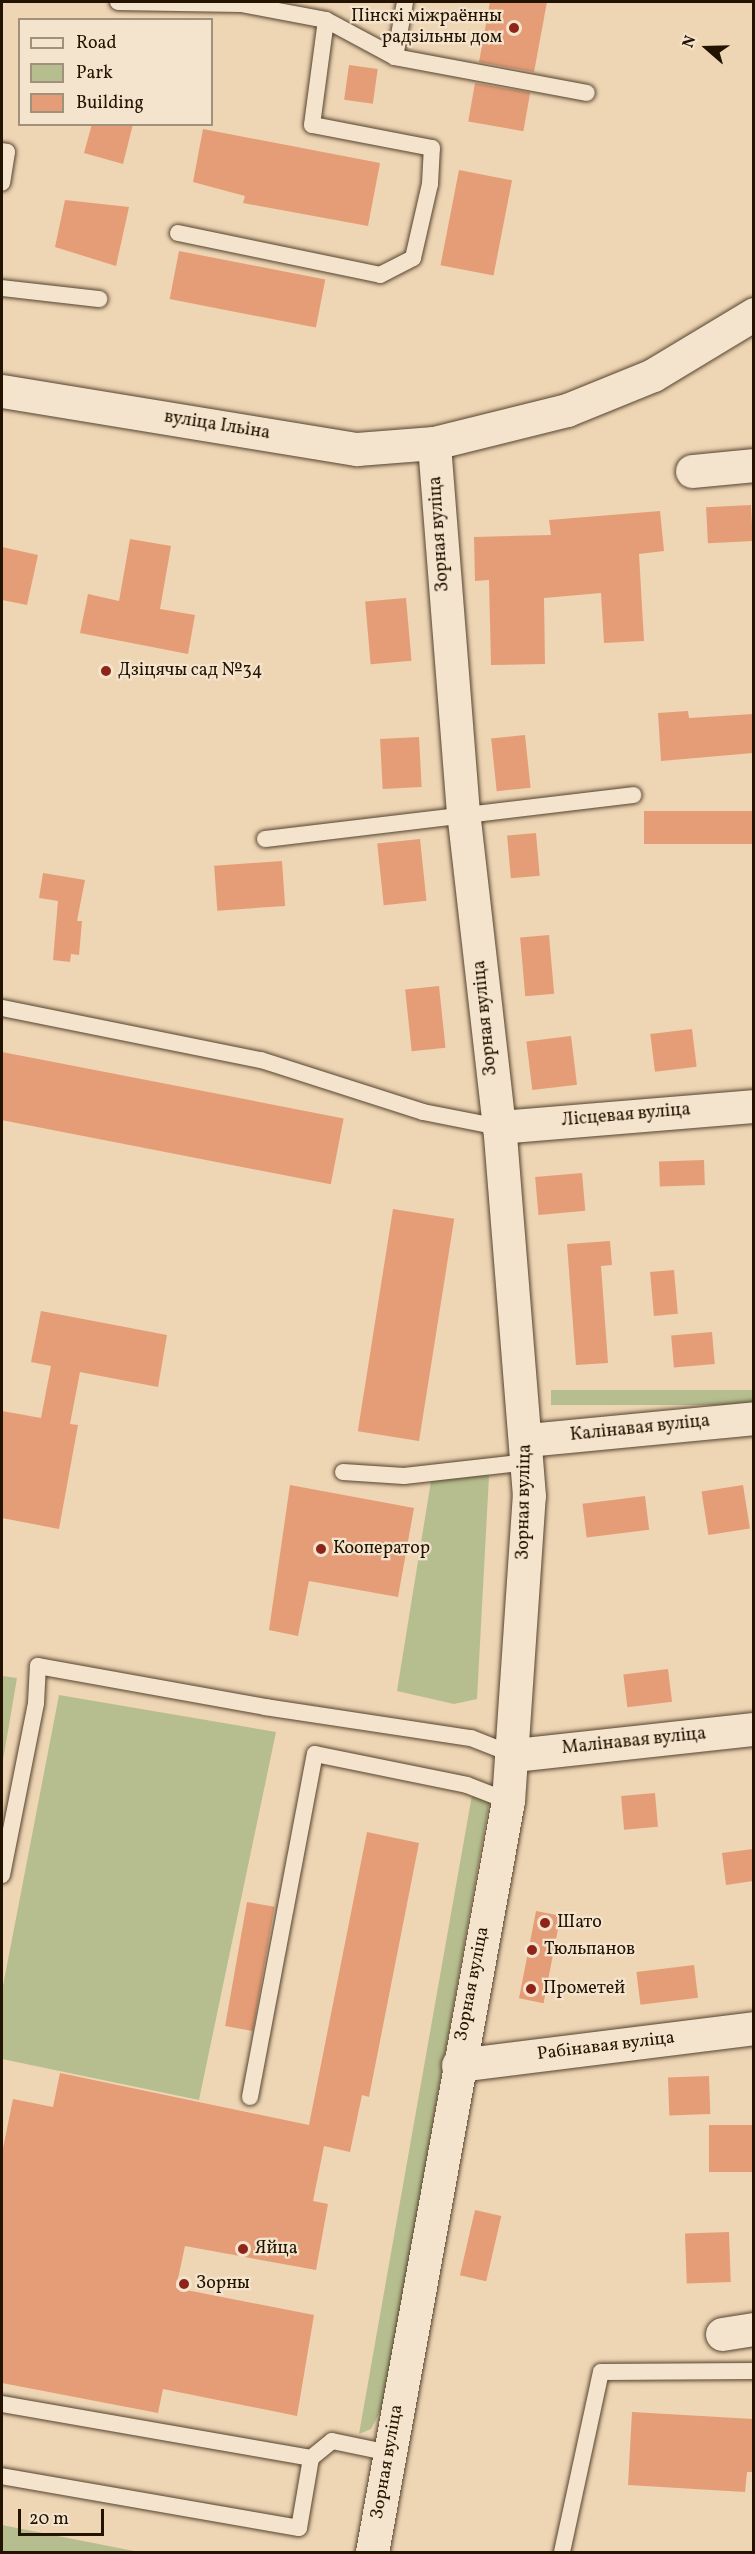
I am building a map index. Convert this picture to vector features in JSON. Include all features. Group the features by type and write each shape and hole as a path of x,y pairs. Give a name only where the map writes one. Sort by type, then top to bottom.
{"street":[{"name":"вуліца Ільіна","path":"2,392 357,449 434,443 567,410 653,375 753,314"},
{"name":"Зорная вуліца","path":"372,2553 458,2065 508,1801 514,1755 528,1451 499,1127 463,813 434,443"},
{"path":"692,471 753,465"},
{"name":"Лісцевая вуліца","path":"499,1127 753,1106"},
{"name":"Калінавая вуліца","path":"528,1451 753,1418"},
{"name":"Малінавая вуліца","path":"514,1755 753,1729"},
{"name":"Рабінавая вуліца","path":"458,2065 753,2028"}],"lane":[{"path":"118,2 241,3 326,20 395,57 587,93"},
{"path":"395,57 405,2"},
{"path":"178,233 380,275 413,258 430,184 432,148 312,125 326,20"},
{"path":"2,151 8,152 2,183"},
{"path":"2,288 99,299"},
{"path":"265,839 463,813 633,795"},
{"path":"2,1008 261,1060 423,1112 499,1127"},
{"path":"343,1472 404,1476 528,1451"},
{"path":"2,1875 36,1703 38,1666 265,1707 471,1738 514,1755"},
{"path":"250,2097 315,1754 467,1785 508,1801"},
{"path":"562,2553 601,2372 753,2371"},
{"path":"2,2404 312,2458"},
{"path":"2,2476 299,2528 312,2458 332,2441 390,2452"}],"green space":[{"path":"551,1390 753,1390 753,1405 551,1405"},
{"path":"482,1474 489,1476 477,1699 454,1704 397,1691 431,1481"},
{"path":"2,1676 17,1678 2,1766"},
{"path":"59,1695 276,1732 199,2100 2,2059 2,1991"},
{"path":"472,1795 490,1798 383,2406 371,2429 359,2434"},
{"path":"2,2525 139,2552 2,2552"}],"building":[{"name":"Пінскі міжраённы радзільны дом","path":"490,2 547,2 534,72 479,62"},
{"path":"349,65 378,69 373,104 344,100"},
{"path":"475,83 530,93 523,131 468,121"},
{"path":"91,126 132,126 123,164 84,153"},
{"path":"203,129 380,163 368,226 243,203 245,196 193,182"},
{"path":"459,170 512,180 493,276 440,265"},
{"path":"65,200 129,207 116,266 55,247"},
{"path":"179,251 325,279 316,328 170,299"},
{"path":"751,505 753,541 708,543 706,507"},
{"path":"660,511 664,551 639,554 644,641 604,643 601,593 544,598 545,664 491,665 489,580 475,581 474,537 551,535 549,520"},
{"path":"130,539 171,546 160,609 195,615 188,654 80,633 88,594 119,601"},
{"path":"2,547 38,555 27,605 2,600"},
{"path":"406,598 411,661 371,664 365,602"},
{"path":"688,711 689,718 753,714 753,753 661,761 658,713"},
{"path":"525,735 531,788 497,791 491,739"},
{"path":"419,737 422,787 383,789 380,739"},
{"path":"644,811 753,811 753,844 644,844"},
{"path":"536,833 540,876 511,878 507,836"},
{"path":"420,839 426,901 384,905 377,843"},
{"path":"282,861 285,906 217,911 214,866"},
{"path":"43,873 85,880 77,921 82,921 79,955 71,954 70,962 53,960 58,901 39,898"},
{"path":"549,935 554,994 525,996 520,938"},
{"path":"439,986 445,1048 412,1051 405,990"},
{"path":"692,1029 697,1067 655,1072 650,1034"},
{"path":"571,1036 577,1085 532,1090 526,1041"},
{"path":"2,1052 344,1118 331,1184 2,1120"},
{"path":"704,1160 705,1185 660,1187 659,1162"},
{"path":"582,1173 585,1211 538,1215 535,1177"},
{"path":"393,1209 454,1219 419,1441 358,1431"},
{"path":"610,1241 612,1265 601,1266 608,1363 576,1365 567,1244"},
{"path":"674,1270 678,1314 654,1316 650,1272"},
{"path":"41,1311 167,1335 158,1387 80,1372 70,1424 78,1425 59,1529 2,1518 2,1411 41,1418 51,1366 31,1362"},
{"path":"712,1332 715,1364 674,1367 671,1336"},
{"path":"290,1485 414,1508 398,1597 309,1581 298,1636 269,1630"},
{"path":"743,1485 750,1528 708,1535 702,1492"},
{"path":"645,1496 649,1530 587,1537 582,1504"},
{"path":"668,1669 672,1702 627,1707 623,1674"},
{"path":"655,1793 658,1827 624,1830 621,1796"},
{"path":"367,1832 419,1843 369,2097 362,2095 350,2152 324,2146 313,2201 328,2204 316,2270 185,2246 176,2288 314,2315 297,2416 163,2389 158,2413 2,2383 2,2153 13,2099 53,2107 60,2073 309,2125"},
{"path":"753,1849 753,1881 726,1885 722,1853"},
{"path":"247,1902 275,1907 253,2031 225,2026"},
{"path":"536,1911 561,1916 544,2003 519,1998"},
{"path":"694,1965 698,1998 640,2005 636,1972"},
{"path":"709,2076 710,2114 669,2115 668,2077"},
{"path":"709,2125 753,2125 753,2172 709,2172"},
{"path":"475,2210 501,2216 486,2281 460,2275"},
{"path":"729,2232 731,2282 687,2284 685,2234"},
{"path":"632,2412 753,2419 753,2472 747,2472 745,2492 628,2485"}],"place":[{"name":"Пінскі міжраённы радзільны дом","path":"514,28"},
{"name":"Дзіцячы сад №34","path":"106,671"},
{"name":"Кооператор","path":"321,1549"},
{"name":"Шато","path":"545,1923"},
{"name":"Тюльпанов","path":"532,1950"},
{"name":"Прометей","path":"531,1989"},
{"name":"Яйца","path":"243,2249"},
{"name":"Зорны","path":"184,2284"}]}
